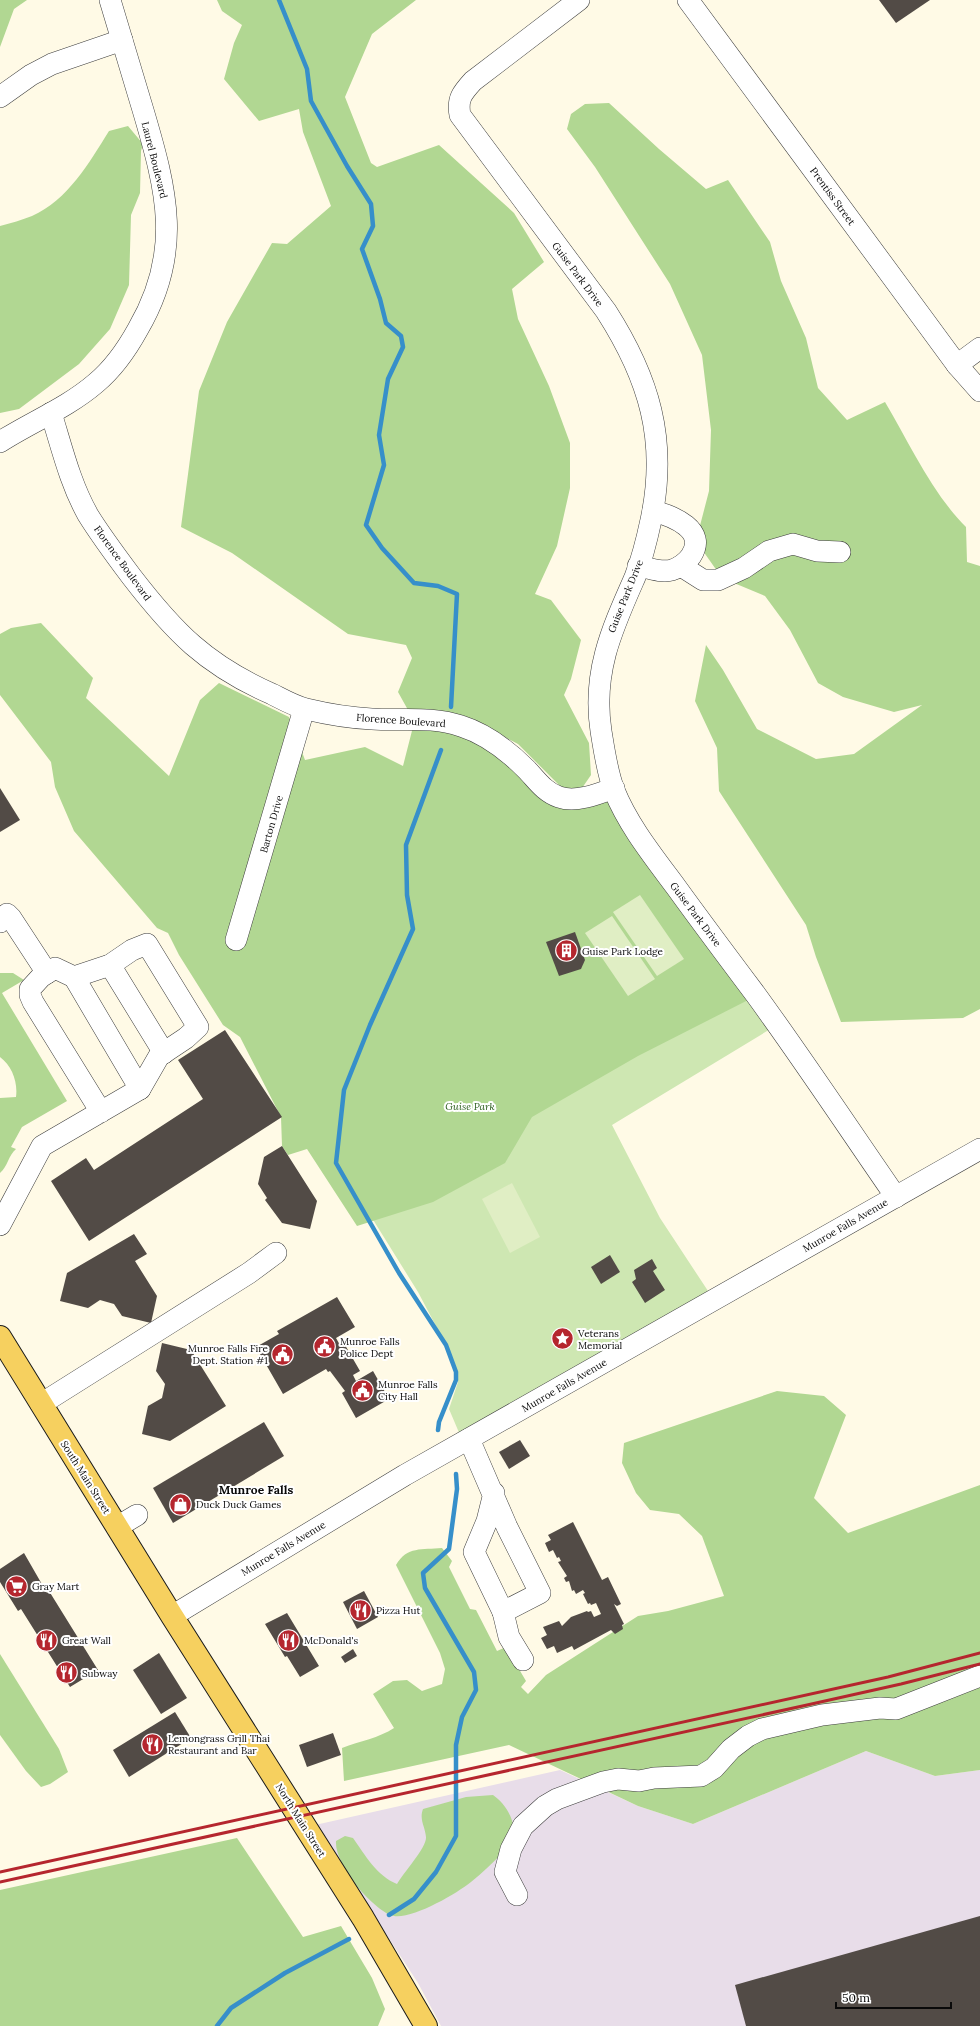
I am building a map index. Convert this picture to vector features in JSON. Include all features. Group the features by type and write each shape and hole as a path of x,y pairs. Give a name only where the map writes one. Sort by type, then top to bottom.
{"main road":[{"name":"South Main Street","path":"0,1337 172,1616"},
{"name":"North Main Street","path":"172,1616 363,1918 426,2026"}],"street":[{"name":"Laurel Boulevard","path":"0,442 51,413 95,384 116,363 135,337 153,302 167,249 168,221 162,178 110,0"},
{"name":"Guise Park Drive","path":"579,0 473,81 461,94 458,104 460,115 606,311 625,341 640,375 648,398 654,424 658,465 656,496 648,538 613,626 602,669 600,695 601,731 614,788 645,845 778,1025 896,1197"},
{"name":"Prentiss Street","path":"688,0 957,365 980,391"},
{"path":"0,96 52,64 122,40"},
{"path":"957,365 980,348"},
{"name":"Florence Boulevard","path":"51,413 72,481 88,514 107,544 158,610 200,653 221,668 255,687 304,709 355,718 432,720 462,726 499,745 526,769 542,787 560,797 583,798 614,788"},
{"path":"638,566 672,570 681,566 689,559 694,551 696,541 693,533 677,519 653,511"},
{"path":"681,566 703,580 718,580 744,568 769,550 793,544 817,551 840,552"},
{"name":"Barton Drive","path":"236,940 304,709"},
{"path":"0,922 7,914 11,918 47,973"},
{"path":"0,1225 42,1146 140,1089 159,1056 186,1038 198,1027 149,946 143,944 110,965 74,978"},
{"path":"110,965 164,1053"},
{"path":"101,1112 30,995 30,989 40,977 56,968 74,978 140,1089"},
{"name":"Munroe Falls Avenue","path":"172,1616 346,1510 980,1149"},
{"path":"41,1404 249,1273 276,1253"},
{"path":"469,1439 494,1493 507,1527 540,1593 503,1612"},
{"path":"494,1493 487,1521 474,1552 503,1612 509,1637 523,1660"},
{"path":"117,1527 137,1515"},
{"path":"517,1894 505,1872 515,1838 531,1817 557,1799 603,1782 618,1779 639,1781 654,1778 701,1776 714,1768 736,1745 762,1729 822,1715 880,1708 896,1709 980,1676"}],"shaded area":[{"path":"866,1751 935,1776 980,1770 980,2026 441,2026 418,1983 315,1825 560,1770 638,1806 693,1824"}],"green space":[{"path":"0,0 27,0 14,9 0,47"},
{"path":"217,0 416,0 372,34 345,97 371,163 377,167 439,145 514,213 544,262 512,289 518,319 549,386 570,443 570,488 557,546 535,594 551,600 581,640 571,679 564,695 589,743 591,775 580,791 562,788 518,744 465,716 408,710 398,692 412,658 406,645 348,634 232,553 181,527 199,391 227,322 272,243 287,244 331,206 303,132 299,109 259,121 224,79 234,43 242,25 222,11"},
{"path":"609,103 659,149 706,189 728,180 770,242 781,281 806,338 818,388 847,420 885,402 942,499 966,527 967,562 980,566 980,1009 963,1018 841,1022 816,957 806,925 719,791 717,748 695,701 706,645 723,670 757,729 816,759 854,754 922,705 894,712 843,697 818,683 790,630 765,596 722,578 696,541 709,491 711,430 702,355 670,284 595,167 567,129 571,114 585,104"},
{"path":"128,126 143,144 141,151 140,193 131,215 129,285 110,329 79,364 19,409 0,413 0,226 32,216 45,209 67,191 94,156 109,131"},
{"path":"41,623 93,678 86,698 169,776 200,700 219,683 289,717 305,760 365,747 403,766 415,719 447,722 559,797 614,788 756,996 638,1056 532,1117 505,1163 433,1202 357,1226 307,1149 288,1155 282,1146 281,1117 240,1037 223,1025 179,955 168,933 157,928 74,831 55,787 51,762 0,695 0,634 11,628"},
{"name":"Guise Park","path":"634,829 777,1025 612,1125 660,1218 710,1294 463,1442 449,1409 458,1382 446,1345 418,1292 275,1062"},
{"path":"640,895 684,959 657,976 613,912"},
{"path":"612,916 655,979 628,996 585,933"},
{"path":"0,973 13,973 24,980 2,993 67,1101 22,1127 11,1147 16,1149 0,1173 0,1098 16,1097 16,1086 11,1070 0,1057"},
{"path":"512,1183 540,1237 510,1253 482,1199"},
{"path":"777,1391 824,1396 846,1415 814,1498 848,1533 980,1485 980,1770 935,1776 866,1751 693,1824 638,1806 509,1745 344,1781 342,1748 376,1737 394,1728 373,1694 393,1681 407,1680 422,1691 442,1684 445,1669 440,1653 396,1565 400,1559 416,1550 442,1548 452,1561 449,1567 470,1609 476,1610 497,1651 506,1647 526,1681 521,1687 528,1694 546,1675 638,1616 668,1611 724,1596 702,1536 679,1514 650,1510 636,1493 622,1463 624,1443"},
{"path":"0,1654 59,1749 68,1772 50,1784 41,1787 26,1771 0,1735"},
{"path":"493,1795 506,1808 512,1820 514,1833 512,1842 471,1882 434,1905 412,1914 402,1916 389,1915 377,1907 355,1884 346,1871 337,1851 336,1841 345,1836 353,1838 377,1870 383,1876 397,1884 423,1847 426,1837 422,1820 423,1809 466,1797"},
{"path":"237,1838 303,1937 341,1926 372,1978 385,2009 378,2026 0,2026 0,1890"}],"building":[{"path":"879,0 930,0 896,23"},
{"path":"0,788 20,820 0,832"},
{"name":"Guise Park Lodge","path":"575,932 585,960 581,969 559,976 546,942"},
{"path":"225,1030 282,1117 89,1241 51,1181 86,1158 94,1170 203,1099 178,1060"},
{"path":"282,1146 317,1201 310,1229 282,1223 265,1200 267,1198 258,1184 264,1157"},
{"path":"134,1234 147,1254 135,1261 157,1296 151,1323 122,1316 114,1304 100,1300 88,1308 60,1301 67,1273"},
{"path":"610,1255 620,1272 601,1284 591,1267"},
{"path":"652,1259 657,1268 653,1271 665,1290 645,1303 632,1282 636,1279 634,1270"},
{"path":"337,1297 355,1327 336,1338 341,1347 345,1345 360,1371 353,1375 356,1381 373,1371 389,1399 356,1418 342,1393 345,1391 330,1371 328,1372 326,1369 283,1394 256,1347 279,1334 277,1331"},
{"path":"162,1343 191,1350 226,1406 170,1441 142,1434 148,1406 162,1398 165,1384 156,1371"},
{"path":"264,1422 284,1456 173,1523 153,1488"},
{"path":"520,1440 530,1456 509,1469 499,1452"},
{"path":"573,1522 602,1580 608,1577 621,1604 617,1606 614,1604 624,1624 622,1625 623,1629 615,1634 611,1630 574,1650 572,1646 557,1653 554,1646 547,1649 541,1638 547,1635 543,1627 559,1621 562,1626 571,1617 587,1611 591,1611 594,1617 601,1614 596,1603 591,1605 590,1603 588,1604 583,1594 585,1593 583,1590 576,1594 574,1590 572,1591 569,1581 566,1582 564,1578 567,1576 558,1562 561,1561 559,1557 557,1558 553,1550 549,1552 545,1543 551,1540 548,1535"},
{"path":"24,1553 47,1593 49,1591 98,1670 70,1687 21,1609 18,1611 0,1582 0,1569"},
{"name":"Pizza Hut","path":"364,1591 378,1617 357,1629 343,1602"},
{"name":"McDonald's","path":"287,1613 319,1666 300,1677 287,1656 285,1657 265,1624"},
{"path":"353,1649 357,1656 345,1663 341,1657"},
{"path":"159,1653 187,1698 161,1714 133,1670"},
{"name":"Lemongrass Grill Thai Restaurant and Bar","path":"175,1712 191,1738 129,1777 113,1750"},
{"path":"333,1733 341,1755 307,1767 299,1745"},
{"path":"980,1916 980,2026 746,2026 735,1985"}],"waterway":[{"path":"279,0 307,69 311,101 347,166 371,204 373,226 362,249 380,299 386,323 401,336 403,347 388,379 379,435 384,465 366,525 382,548 414,583 438,586 457,594 451,707"},
{"path":"438,1430 439,1422 456,1380 456,1372 446,1345 399,1273 336,1163 344,1090 370,1025 413,929 407,895 406,845 441,750"},
{"path":"389,1915 414,1899 436,1872 456,1836 456,1745 462,1717 476,1690 474,1672 425,1588 423,1573 449,1549 457,1489 456,1474"},
{"path":"217,2026 231,2008 285,1973 349,1939"}],"railway":[{"path":"0,1872 888,1677 980,1653"},
{"path":"0,1882 807,1705 901,1684 980,1664"}],"place":[{"name":"Guise Park Lodge","path":"566,951"},
{"name":"Veterans Memorial","path":"563,1339"},
{"name":"Munroe Falls Police Dept","path":"325,1347"},
{"name":"Munroe Falls Fire Dept. Station #1","path":"283,1354"},
{"name":"Munroe Falls City Hall","path":"363,1390"},
{"name":"Duck Duck Games","path":"180,1504"},
{"name":"Gray Mart","path":"17,1586"},
{"name":"Pizza Hut","path":"361,1610"},
{"name":"Great Wall","path":"46,1640"},
{"name":"McDonald's","path":"289,1640"},
{"name":"Subway","path":"67,1673"},
{"name":"Lemongrass Grill Thai Restaurant and Bar","path":"152,1744"}],"district":[{"name":"Munroe Falls","path":"256,1490"}]}
